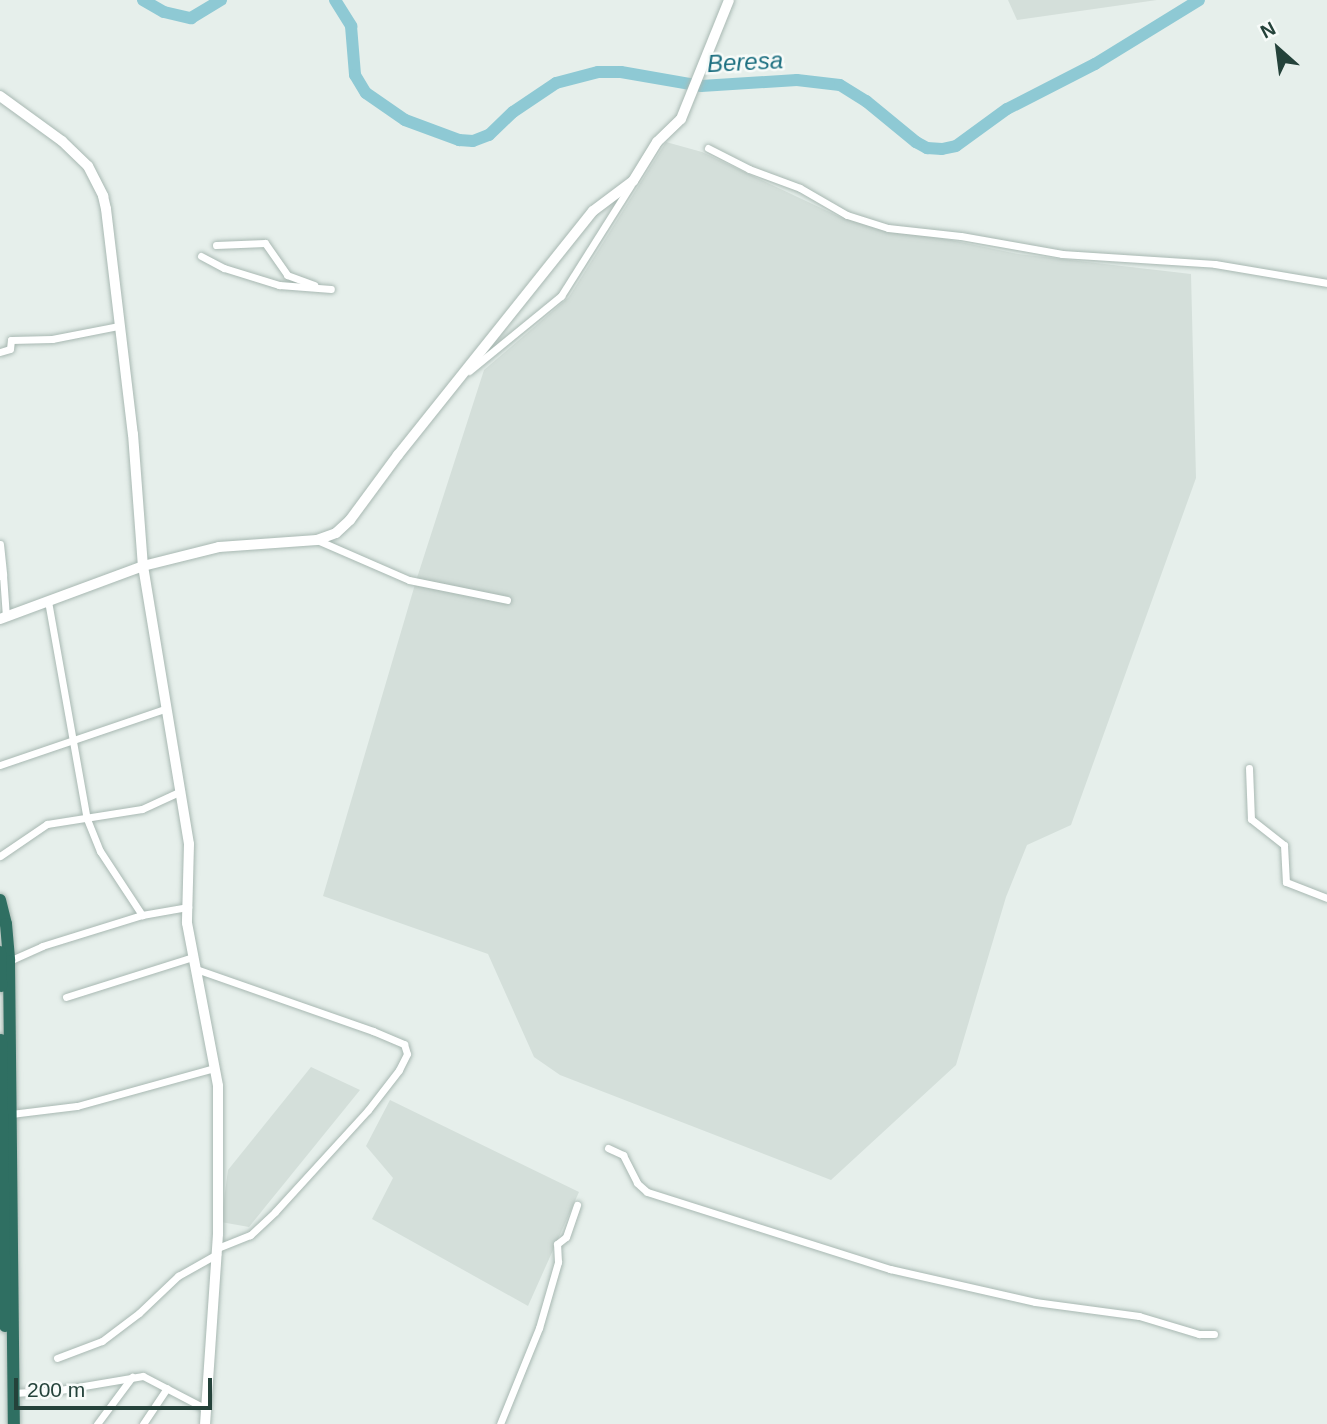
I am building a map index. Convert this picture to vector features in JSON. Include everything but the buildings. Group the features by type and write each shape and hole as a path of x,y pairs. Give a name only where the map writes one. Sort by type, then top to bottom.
{"highway":[{"path":"0,900 6,924 7,1424"},
{"path":"4,956 11,1114 6,1135 15,1424"}],"street":[{"path":"459,380 561,296 657,142 681,119 729,0"},
{"path":"0,96 62,141 96,179 106,209 133,435 143,566 190,844 188,907 193,957 218,1086 218,1251 205,1424"},
{"path":"708,148 750,169 800,188 847,215 888,228 961,236 1062,254 1215,264 1327,283"},
{"path":"0,544 3,618 143,566 219,547 317,540 336,533 350,520 593,211 633,181"},
{"path":"201,256 224,268 279,285 331,289 286,275 265,243 216,245"},
{"path":"0,352 10,349 11,340 52,339 118,326"},
{"path":"317,540 409,580 507,600"},
{"path":"48,601 87,819 100,851 142,915"},
{"path":"0,765 167,708"},
{"path":"1249,768 1251,819 1284,845 1286,883 1327,898"},
{"path":"0,856 47,824 142,808 181,791"},
{"path":"4,956 142,915 188,907"},
{"path":"66,997 193,957"},
{"path":"57,1358 102,1341 139,1313 177,1276 250,1235 275,1212 368,1110 399,1070 407,1054 404,1044 373,1031 196,969"},
{"path":"11,1114 77,1106 214,1069"},
{"path":"608,1148 623,1155 637,1183 647,1192 890,1269 1035,1302 1139,1316 1207,1335"},
{"path":"500,1424 539,1328 558,1262 557,1244 566,1237 577,1205"},
{"path":"14,1394 60,1390 143,1376 206,1409"},
{"path":"97,1424 132,1377"},
{"path":"142,1424 167,1388"}],"shaded area":[{"path":"1008,0 1157,0 1017,20"},
{"path":"666,142 702,152 840,217 1018,254 1191,274 1196,478 1071,825 1027,845 1006,897 956,1065 831,1180 560,1075 534,1057 488,954 323,896 416,581 484,370 569,297"},
{"path":"311,1067 360,1090 249,1227 221,1222 228,1170"},
{"path":"390,1100 579,1192 528,1306 372,1219 393,1178 366,1146"}],"waterway":[{"name":"Beresa","path":"143,0 164,12 191,18 221,0"},
{"name":"Beresa","path":"335,0 351,26 355,75 366,93 405,120 459,140 473,141 489,135 513,112 556,83 598,72 621,72 701,86 797,80 840,85 866,101 916,142 927,148 942,149 956,146 1007,109 1095,64 1199,0"}]}
